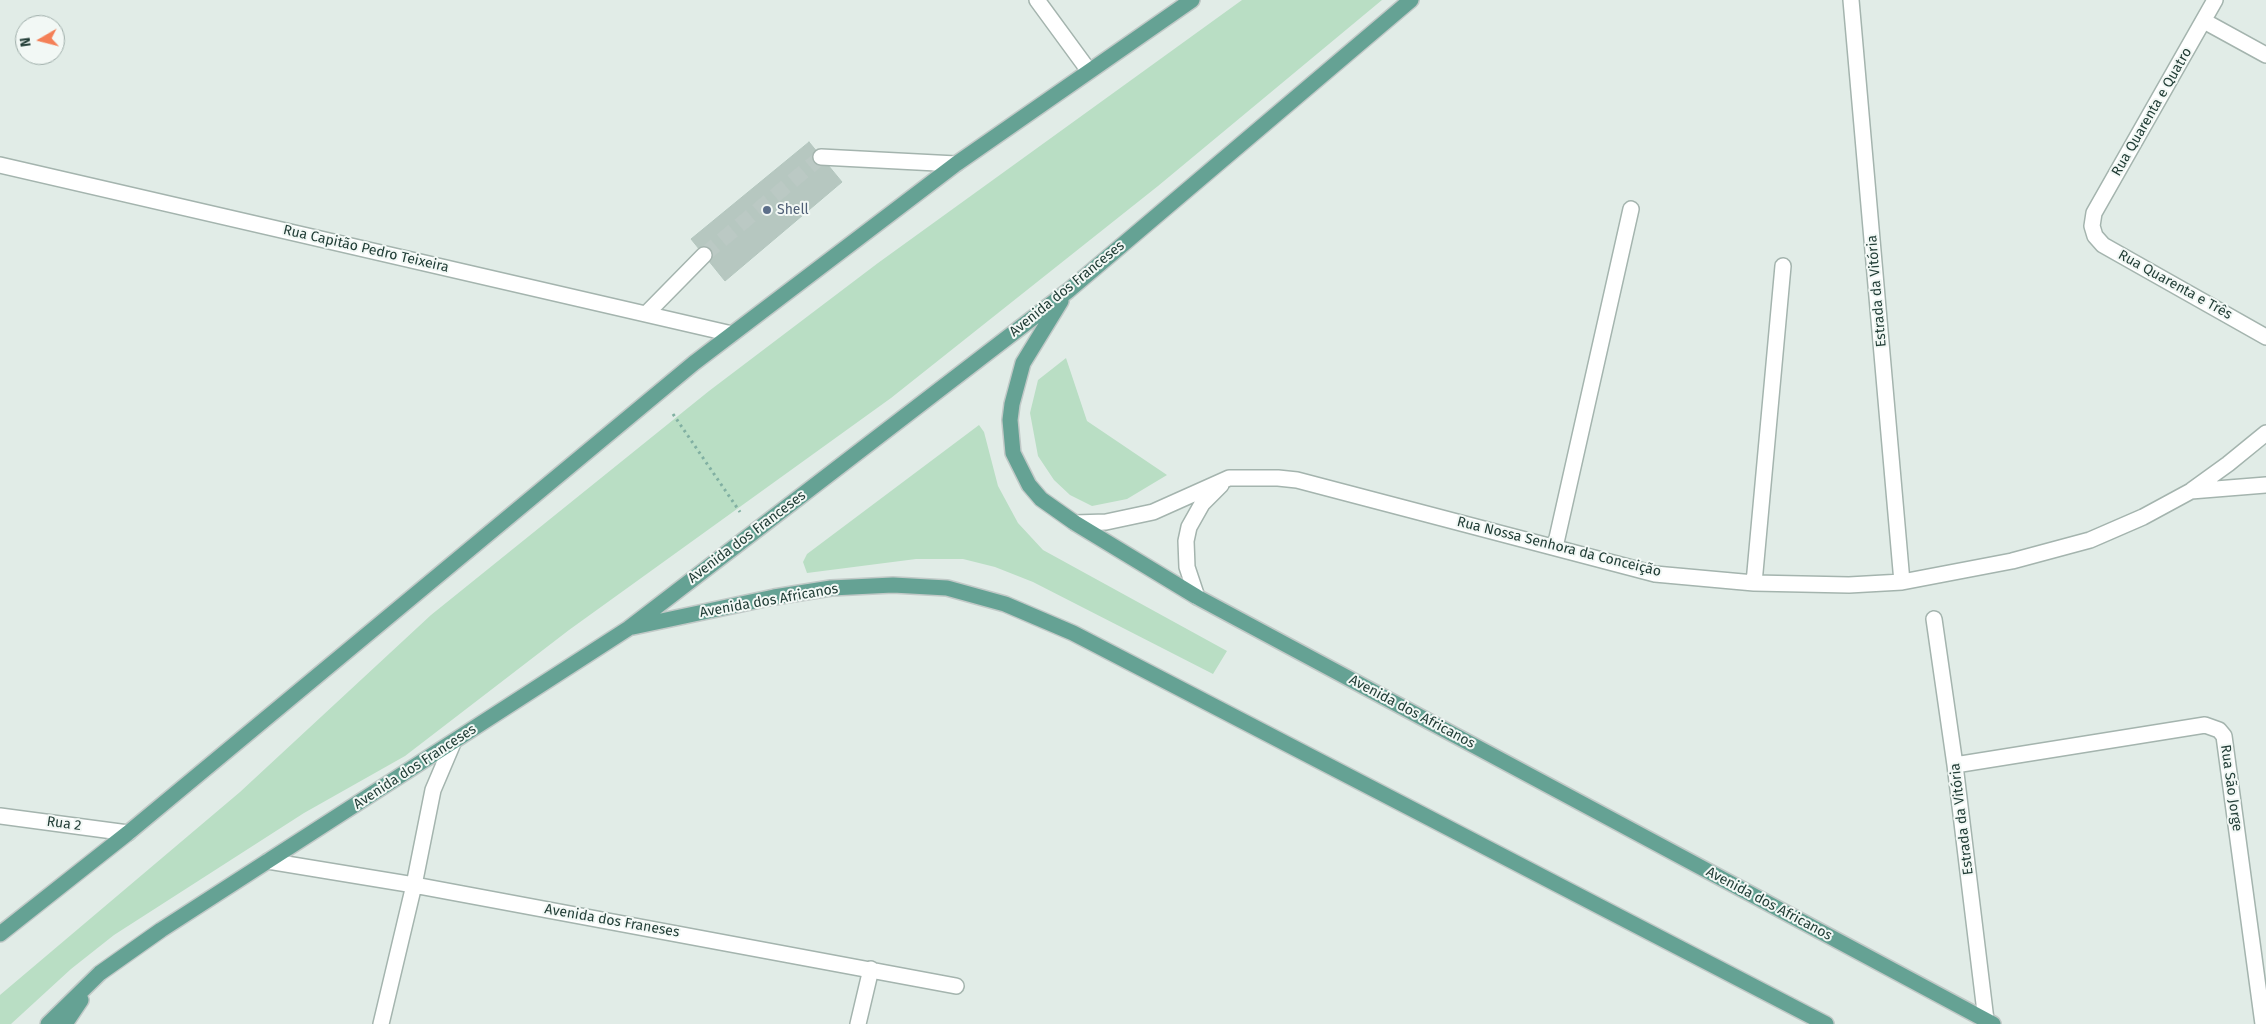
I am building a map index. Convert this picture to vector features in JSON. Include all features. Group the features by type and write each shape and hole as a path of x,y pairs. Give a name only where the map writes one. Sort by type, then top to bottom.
{"main road":[{"path":"0,934 128,833 732,334 956,164 1192,0"},
{"name":"Avenida dos Franceses","path":"48,1024 100,973 161,930 629,628 1068,291 1411,0"},
{"name":"Avenida dos Africanos","path":"1068,291 1023,362 1012,404 1010,420 1013,453 1029,485 1041,499 1075,523 1197,597 1989,1022"},
{"name":"Avenida dos Africanos","path":"629,628 774,597 831,588 893,585 947,588 1005,604 1073,632 1826,1024"},
{"path":"65,1024 100,973"}],"street":[{"path":"1037,0 1089,71"},
{"name":"Estrada da Vitória","path":"1851,0 1902,582"},
{"name":"Rua Quarenta e Quatro","path":"2092,226 2094,213 2215,0"},
{"path":"2204,21 2266,55"},
{"path":"821,157 956,164"},
{"name":"Rua Capitão Pedro Teixeira","path":"0,165 732,334"},
{"path":"1555,547 1631,209"},
{"name":"Rua Quarenta e Três","path":"2092,226 2095,236 2103,245 2266,337"},
{"path":"646,314 704,255"},
{"path":"1754,584 1783,266"},
{"path":"2191,491 2228,464 2266,432"},
{"path":"1197,597 1187,567 1186,541 1189,527 1202,504 1229,478"},
{"name":"Rua Nossa Senhora da Conceição","path":"1075,523 1106,522 1152,512 1229,478 1297,480 1655,574 1754,584 1849,586 1902,582 2012,562 2090,540 2143,518 2191,491 2266,485"},
{"name":"Estrada da Vitória","path":"1934,618 1989,1022"},
{"name":"Rua São Jorge","path":"1955,766 2205,725 2219,730 2224,736 2263,1024"},
{"path":"381,1024 414,885 433,790 453,743"},
{"name":"Rua 2","path":"0,816 128,833"},
{"name":"Avenida dos Franeses","path":"268,861 414,885 956,986"},
{"path":"858,1024 871,969"}],"path":[{"path":"659,393 754,533"}],"green space":[{"path":"1242,0 1382,0 1158,186 891,398 569,630 405,756 304,813 114,935 71,969 11,1024 0,1024 0,995 240,792 431,615 709,391 878,263"},
{"path":"1066,358 1087,421 1167,475 1127,499 1092,506 1070,495 1054,480 1038,456 1030,413 1038,380"},
{"path":"979,425 984,432 998,486 1018,523 1043,550 1227,651 1213,674 1033,582 995,567 963,559 916,559 807,573 803,562 807,554"}],"building":[{"name":"Shell","path":"809,142 842,182 725,281 691,239"}],"tunnel":[{"path":"704,255 821,157"}],"place":[{"name":"Shell","path":"767,210"}]}
